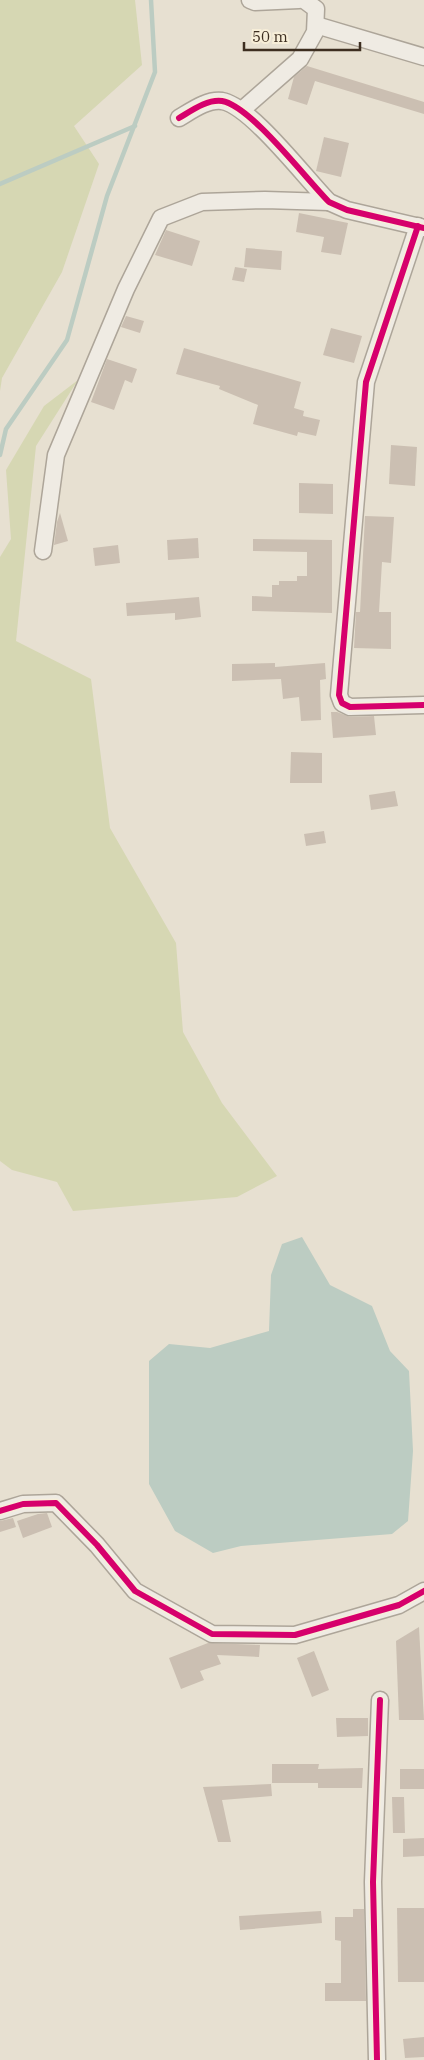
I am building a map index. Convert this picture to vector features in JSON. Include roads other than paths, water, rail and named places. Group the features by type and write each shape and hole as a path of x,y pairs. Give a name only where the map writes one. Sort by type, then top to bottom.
{"street":[{"path":"250,0 256,2 299,0"},
{"path":"242,110 300,59 315,32 316,24 316,9 304,0"},
{"path":"316,24 424,56"},
{"path":"179,118 200,106 221,101 242,110 329,202"},
{"path":"43,551 56,455 126,289 161,218 202,202 265,200 329,202 347,210 421,227 366,382 340,696 342,703 350,707 424,705"},
{"path":"0,1511 23,1504 56,1503 97,1545 135,1591 212,1634 295,1635 399,1605 424,1591"},
{"path":"377,2060 373,1882 380,1700"}],"waterway":[{"path":"0,455 6,429 67,340 107,196 155,72 151,0"},
{"path":"0,184 135,126"}]}
